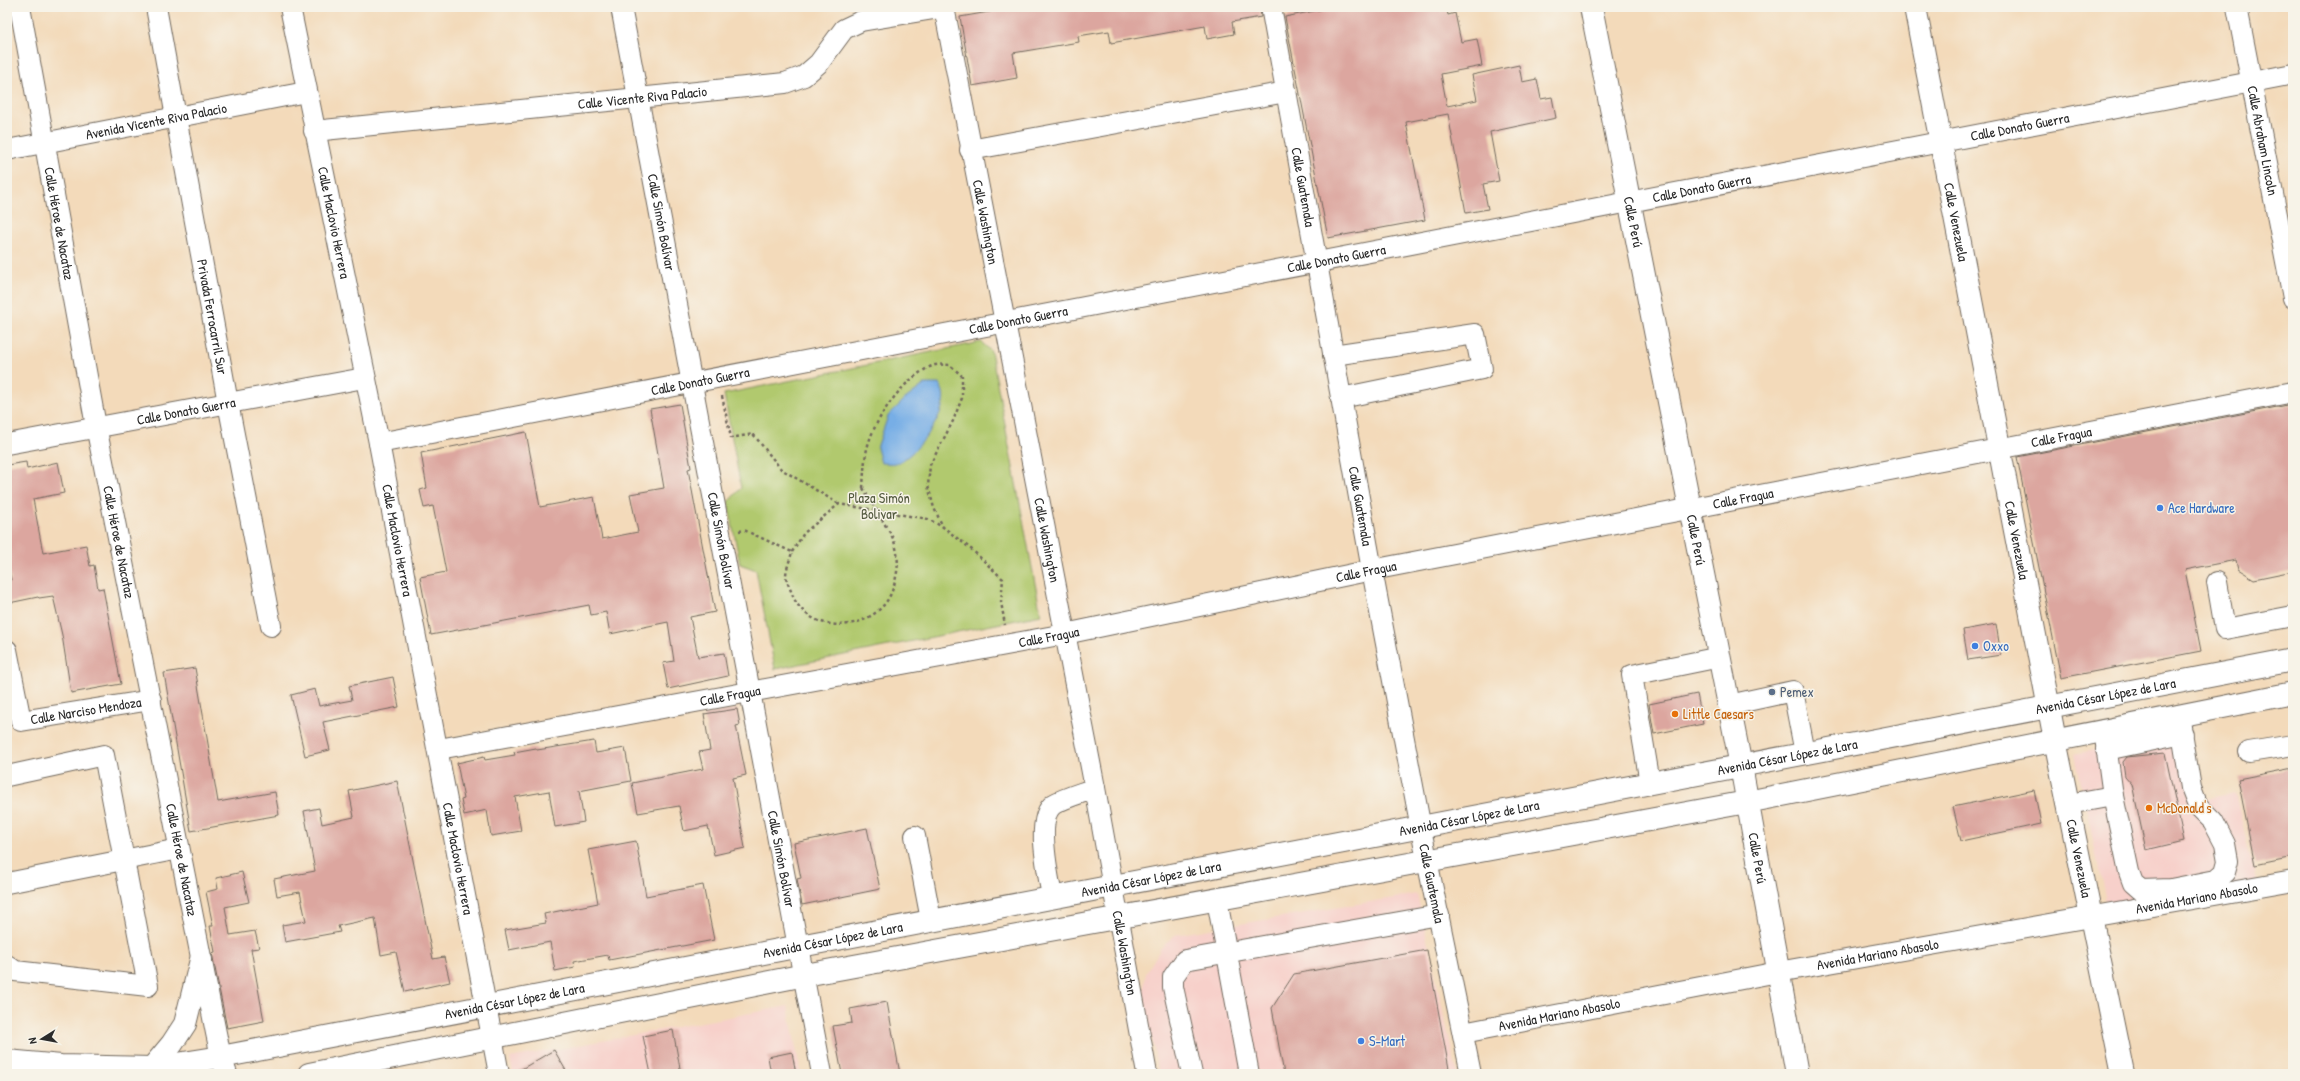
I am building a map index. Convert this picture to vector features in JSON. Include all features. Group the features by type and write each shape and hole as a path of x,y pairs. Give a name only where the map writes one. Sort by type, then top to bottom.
{"main road":[{"name":"Calle Perú","path":"1592,7 1629,202 1691,508 1741,766 1797,1074"},
{"name":"Calle Venezuela","path":"1914,7 2055,740 2123,1074"},
{"name":"Avenida César López de Lara","path":"7,1061 61,1066 152,1068 224,1066 486,1005 2293,660"},
{"path":"309,1074 805,975 1747,802 2055,740 2105,740 2181,725 2293,693"},
{"path":"152,1068 172,1044 185,1024 201,960"}],"street":[{"name":"Calle Héroe de Nacataz","path":"20,7 96,426 201,960 224,1066"},
{"name":"Privada Ferrocarril Sur","path":"156,7 228,403 271,626"},
{"name":"Calle Maclovio Herrera","path":"290,7 364,378 379,443 439,749 499,1074"},
{"name":"Calle Simón Bolívar","path":"621,7 750,693 800,945 822,1074"},
{"name":"Calle Vicente Riva Palacio","path":"314,131 785,83 804,76 819,63 844,29 861,21 944,7"},
{"name":"Calle Washington","path":"944,7 970,150 1005,322 1095,788 1147,1074"},
{"name":"Calle Guatemala","path":"1271,7 1372,570 1420,826 1471,1074"},
{"name":"Calle Abraham Lincoln","path":"2237,7 2293,298"},
{"name":"Calle Donato Guerra","path":"379,443 2293,74"},
{"name":"Avenida Vicente Riva Palacio","path":"7,150 306,92"},
{"path":"970,150 1286,92"},
{"path":"1333,355 1475,334 1482,368 1341,398"},
{"name":"Calle Donato Guerra","path":"7,444 96,426 364,378"},
{"name":"Calle Fragua","path":"439,749 1065,634 1372,570 2293,392"},
{"path":"2217,582 2225,629 2293,616"},
{"name":"Calle Narciso Mendoza","path":"7,650 21,721 151,700"},
{"path":"1650,783 1632,675 1720,657"},
{"path":"1729,705 1793,691 1806,753"},
{"path":"2105,740 2113,796 2128,872 2133,883 2141,890 2171,889 2216,880 2225,872 2228,861 2225,844 2213,821 2198,806 2191,788 2181,725"},
{"path":"2249,752 2293,745"},
{"path":"7,776 104,755 148,986 15,972 7,965"},
{"path":"1052,897 1043,831 1044,819 1054,804 1095,788"},
{"path":"2069,804 2113,796"},
{"path":"915,836 931,920"},
{"path":"7,883 179,849"},
{"name":"Avenida Mariano Abasolo","path":"1463,1033 1778,972 2091,918 2293,881"},
{"path":"1217,900 1228,952 1249,1074"},
{"path":"1192,1074 1175,997 1173,977 1185,960 1439,915"}],"path":[{"path":"840,504 804,533 792,552 786,576 794,601 814,620 842,626 861,622 882,607 893,590 898,568 894,539 864,488 864,467 869,442 880,418 898,393 918,374 936,365 950,364 962,376 962,398 953,421 930,465 928,486 934,508 943,527"},
{"path":"719,377 730,438 753,434 780,469 840,504 928,519 943,527 972,549 1003,579 1001,602 1009,644"},
{"path":"720,534 744,530 792,552"}],"shaded area":[{"path":"2186,730 2202,800 2235,793 2256,881 2107,906 2075,754"},
{"path":"1417,894 1457,1074 1159,1074 1143,993 1146,973 1161,948 1175,935"},
{"path":"788,1006 801,1074 513,1074 510,1058"}],"green space":[{"name":"Plaza Simón Bolivar","path":"981,342 991,351 1041,615 775,669 756,570 740,564 728,502 741,488 724,394"}],"water":[{"path":"925,384 939,384 943,391 941,411 936,422 921,444 904,459 896,463 881,463 877,448 888,416 905,399"}],"building":[{"path":"1032,7 1260,7 1261,17 1232,22 1234,34 1207,39 1205,26 1111,43 1109,31 1078,36 1079,42 1013,53 1017,78 972,86 960,17 1006,9 1006,11"},
{"path":"1334,7 1446,7 1448,15 1455,13 1461,42 1477,39 1482,66 1441,74 1447,106 1477,100 1472,75 1519,65 1522,82 1537,79 1541,99 1552,97 1556,118 1490,132 1499,181 1483,184 1488,209 1466,213 1448,114 1406,122 1425,220 1328,238 1285,17"},
{"path":"680,404 691,468 688,469 715,612 690,617 698,657 724,653 728,676 668,689 663,663 674,661 668,622 610,634 606,612 591,615 589,605 431,635 420,577 446,572 433,506 424,508 420,490 427,488 421,453 526,432 540,507 594,497 602,539 638,532 630,494 664,488 650,409"},
{"name":"Ace Hardware","path":"2293,404 2293,571 2254,579 2238,569 2236,560 2185,570 2201,651 2061,678 2017,457"},
{"path":"26,462 27,469 58,462 64,493 33,499 43,553 86,545 90,566 94,565 98,589 103,588 121,684 71,693 62,635 53,596 38,597 9,603 7,581 11,580 7,560 7,465"},
{"path":"1996,624 2001,655 1968,660 1963,630"},
{"path":"195,668 218,802 275,792 279,815 191,831 164,673"},
{"path":"393,677 399,707 323,722 330,750 305,756 291,695 315,689 319,706 352,700 349,686"},
{"name":"Little Caesars","path":"1697,694 1703,724 1654,734 1649,704"},
{"path":"737,709 740,725 736,726 746,775 733,778 745,848 714,855 708,826 684,831 679,806 638,813 632,783 703,769 699,752 710,750 704,714"},
{"path":"594,741 596,753 625,748 631,781 579,791 584,822 555,827 549,791 515,797 521,831 491,836 487,810 464,815 461,800 464,799 457,763 484,757 485,760 515,755 514,752 536,748 537,750"},
{"path":"2165,753 2184,841 2146,850 2132,784 2125,776 2123,762 2127,757"},
{"path":"2293,768 2293,857 2255,865 2238,779"},
{"path":"397,781 433,959 444,957 450,982 405,992 396,952 381,955 375,918 338,926 340,932 285,942 282,925 306,921 300,892 277,896 274,879 315,871 304,811 319,808 322,824 354,817 349,791"},
{"path":"2034,790 2041,824 1961,841 1953,807"},
{"path":"867,828 880,889 802,905 797,879 801,878 794,843"},
{"path":"636,841 646,896 703,885 714,940 609,960 608,955 574,961 575,967 555,971 550,942 509,950 505,930 546,923 544,914 598,903 588,850"},
{"path":"242,872 249,902 225,907 230,935 255,931 259,948 251,949 264,1021 227,1028 212,953 215,952 210,926 213,926 206,892 218,889 216,878"},
{"name":"S-Mart","path":"1427,950 1450,1074 1284,1074 1272,1008 1294,974"},
{"path":"887,1002 900,1074 842,1074 833,1026 852,1023 850,1009"},
{"path":"673,1030 681,1074 651,1074 643,1036"},
{"path":"554,1050 568,1074 513,1074"},
{"path":"792,1052 796,1074 771,1074 768,1057"}],"place":[{"name":"Ace Hardware","path":"2160,508"},
{"name":"Oxxo","path":"1975,646"},
{"name":"Pemex","path":"1772,692"},
{"name":"Little Caesars","path":"1675,714"},
{"name":"McDonald's","path":"2149,808"},
{"name":"S-Mart","path":"1361,1041"}]}
